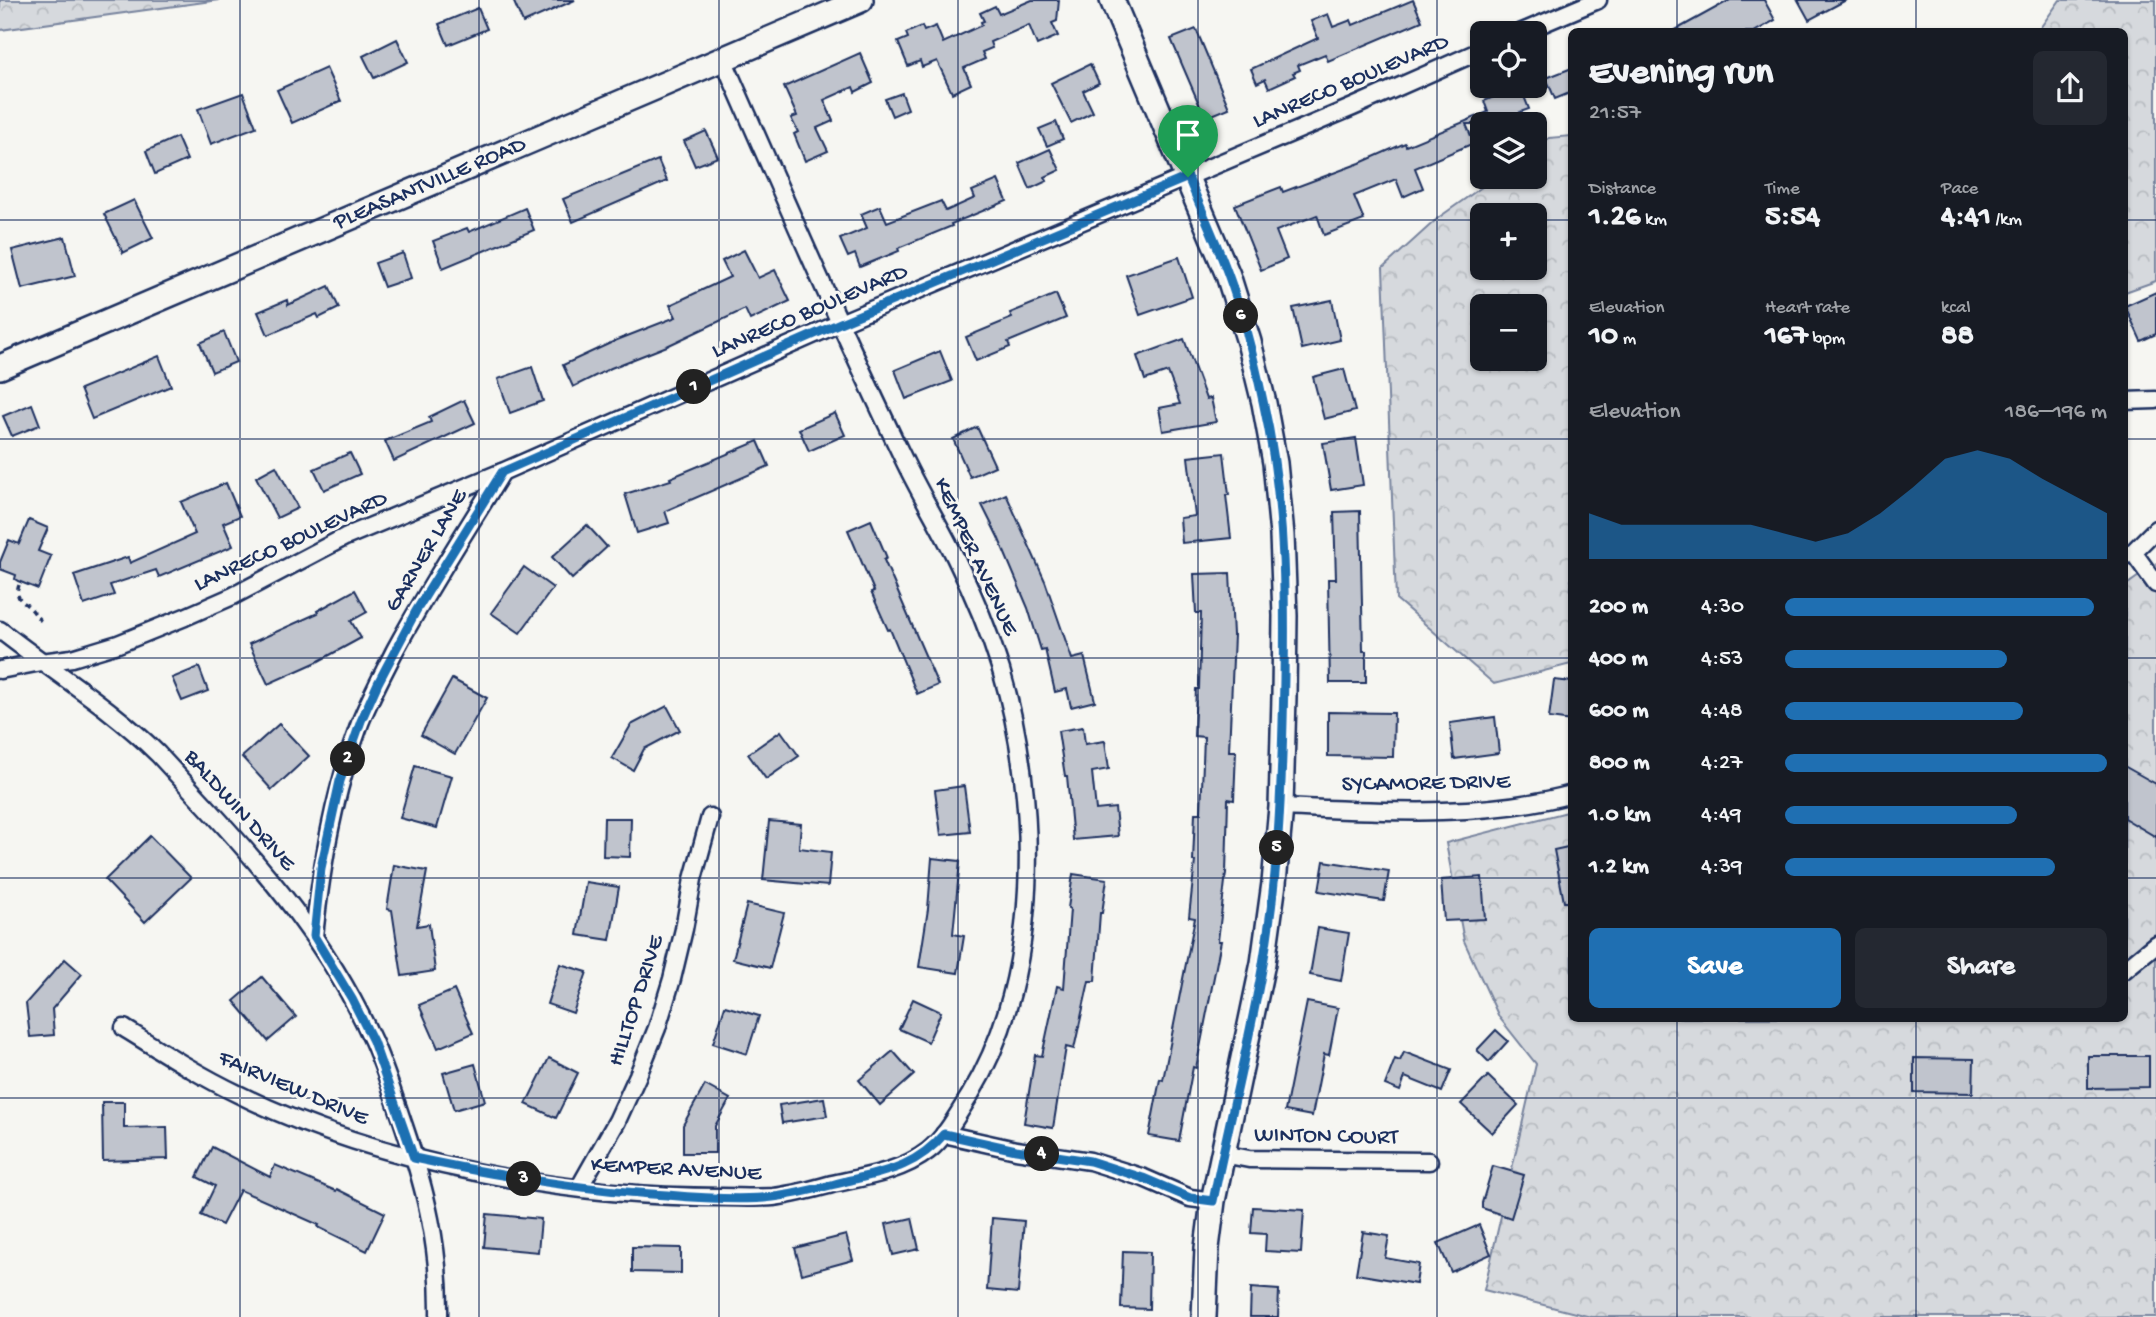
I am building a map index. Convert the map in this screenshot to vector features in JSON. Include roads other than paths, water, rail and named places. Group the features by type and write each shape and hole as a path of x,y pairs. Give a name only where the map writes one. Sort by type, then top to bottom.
{"street":[{"name":"PLEASANTVILLE ROAD","path":"0,367 861,0"},
{"path":"1112,0 1228,275 1264,403 1275,463 1282,535 1285,615 1281,807 1274,883 1263,963 1213,1201 1207,1248 1204,1317"},
{"path":"1547,22 1598,0"},
{"name":"LANRECO BOULEVARD","path":"0,670 83,655 185,617 233,596 345,537 1470,55"},
{"name":"KEMPER AVENUE","path":"414,1158 481,1173 579,1188 692,1197 771,1197 890,1170 932,1149 944,1134 967,1100 991,1056 1009,1008 1024,934 1027,884 1023,782 1003,677 977,604 956,557 905,464 723,60"},
{"path":"2128,401 2156,400"},
{"name":"GARNER LANE","path":"314,936 321,868 328,832 340,781 361,721 416,611 502,472"},
{"path":"2156,529 2129,554 2156,584"},
{"name":"BALDWIN DRIVE","path":"0,630 107,710 157,753 245,847 314,936 352,999 373,1041 414,1158 426,1198 436,1249 439,1317"},
{"name":"SYCAMORE DRIVE","path":"1281,807 1354,811 1487,810 1568,795"},
{"name":"HILLTOP DRIVE","path":"579,1188 617,1121 657,1028 672,979 693,879 710,817"},
{"path":"2128,967 2156,944"},
{"name":"FAIRVIEW DRIVE","path":"124,1028 197,1073 242,1096 312,1126 414,1158"},
{"path":"944,1134 1016,1150 1090,1161 1143,1178 1190,1198 1213,1201"},
{"name":"WINTON COURT","path":"1223,1154 1249,1159 1429,1161"}]}
